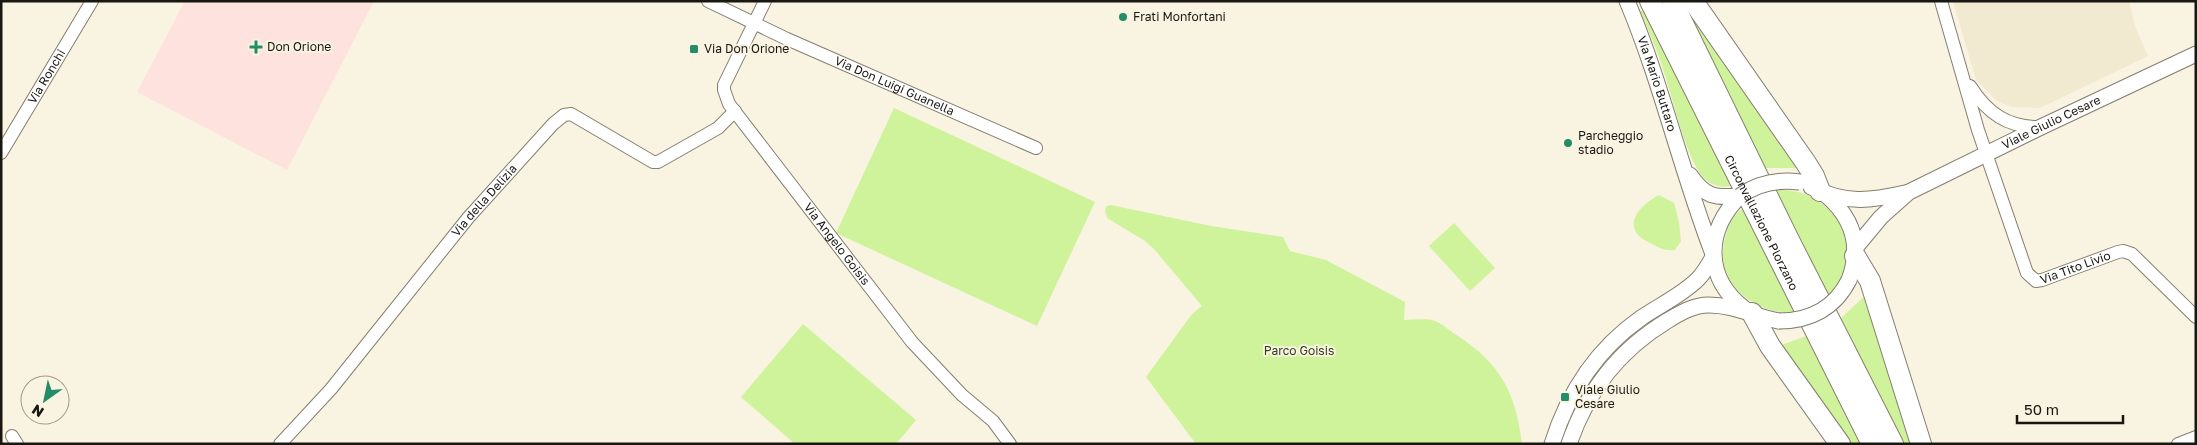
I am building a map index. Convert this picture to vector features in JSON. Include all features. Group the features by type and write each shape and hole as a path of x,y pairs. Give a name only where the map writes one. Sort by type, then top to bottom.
{"highway":[{"name":"Circonvallazione Plorzano","path":"1650,1 1872,444"},
{"name":"Circonvallazione Plorzano","path":"1672,1 1789,240 1893,444"},
{"path":"1693,1 1806,163 1822,192"},
{"path":"1856,252 1870,281 1921,444"},
{"path":"1750,312 1770,346 1840,444"}],"street":[{"name":"Via Ronchi","path":"1,153 92,1"},
{"path":"708,1 754,23"},
{"name":"Via Angelo Goisis","path":"765,1 724,85 726,96 735,111 912,342 962,396 993,421 1010,444"},
{"name":"Via Mario Buttaro","path":"1627,1 1651,62 1697,211 1713,256"},
{"path":"1941,1 1985,154"},
{"name":"Via Don Luigi Guanella","path":"754,23 1036,148"},
{"name":"Viale Giulio Cesare","path":"1552,444 1574,392 1602,352 1620,334 1698,279 1713,256 1720,223 1730,206 1751,189 1769,182 1788,180 1800,182 1822,192 1848,200 1865,201 1909,192 2041,126 2196,54"},
{"path":"1963,75 1977,98 1999,117 2013,124 2025,127 2041,126"},
{"name":"Via della Delizia","path":"280,444 331,389 468,218 553,124 564,116 571,114 653,162 658,162 712,131 735,111"},
{"name":"Via Tito Livio","path":"1985,154 2024,266 2031,278 2042,280 2118,252 2126,252 2132,254 2196,317"},
{"name":"Via Mario Buttaro","path":"1683,165 1700,190 1724,198 1740,196"},
{"name":"Viale Giulio Cesare","path":"1822,192 1846,217 1856,252"},
{"name":"Viale Giulio Cesare","path":"1569,444 1584,407 1599,382 1628,349 1648,333 1693,307 1707,305 1728,306 1766,319 1779,321 1804,319 1822,311 1836,300 1849,280 1856,252 1881,217 1909,192"},
{"name":"Viale Giulio Cesare","path":"1713,256 1724,288 1737,303 1750,312"},
{"path":"2178,444 2196,437"}],"shaded area":[{"name":"Don Orione","path":"185,1 374,1 287,170 137,92"},
{"path":"1953,1 2129,1 2135,26 2148,56 2040,108 2012,107 1997,101 1976,80"}],"green space":[{"path":"1680,1 1684,1 1800,168 1764,168"},
{"path":"1644,10 1731,186 1718,186 1706,180 1699,172 1693,160 1686,145 1661,62 1640,11"},
{"path":"894,108 1095,202 1037,326 836,233"},
{"path":"1775,190 1792,191 1808,195 1833,214 1841,227 1846,241 1847,258 1842,278 1828,297"},
{"path":"1659,195 1674,203 1681,241 1675,250 1663,249 1641,238 1634,226 1636,215 1644,205"},
{"name":"Parco Goisis","path":"1111,205 1211,226 1283,237 1290,251 1326,260 1405,302 1404,320 1438,322 1473,347 1496,369 1516,410 1522,444 1196,444 1146,377 1192,314 1202,306 1154,249 1145,241 1107,218 1105,210 1107,206"},
{"path":"1742,209 1795,313 1780,312 1752,302 1740,293 1731,282 1725,269 1723,254 1725,238 1731,222"},
{"path":"1454,223 1495,268 1470,291 1429,246"},
{"path":"1867,294 1914,444 1904,444 1841,318"},
{"path":"803,324 916,420 896,444 795,444 741,397"},
{"path":"1806,336 1861,444 1847,444 1779,346"}],"place":[{"name":"Frati Monfortani","path":"1123,17"},
{"name":"Don Orione","path":"256,47"},
{"name":"Via Don Orione","path":"694,49"},
{"name":"Parcheggio stadio","path":"1568,143"},
{"name":"Viale Giulio Cesare","path":"1565,397"}]}
